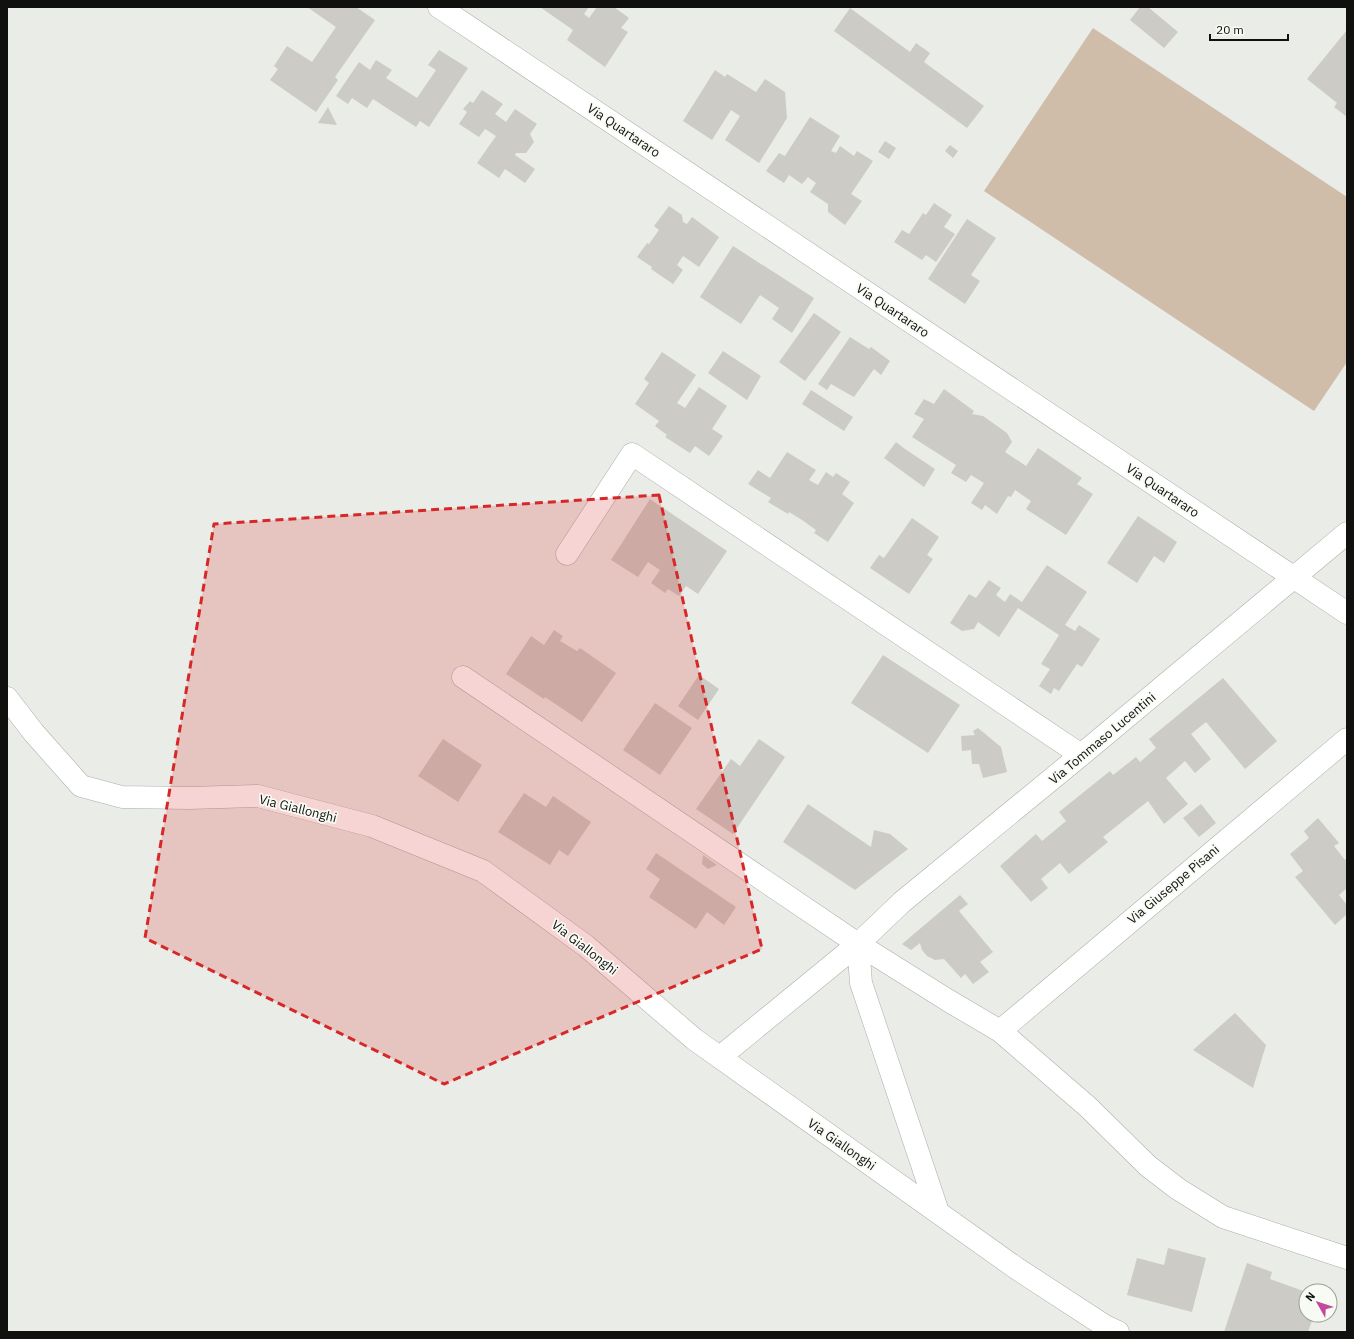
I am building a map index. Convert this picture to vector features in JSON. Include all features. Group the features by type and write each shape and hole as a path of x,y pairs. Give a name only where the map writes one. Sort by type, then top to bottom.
{"street":[{"name":"Via Quartararo","path":"439,7 1294,577 1347,614"},
{"path":"567,554 632,454 1081,755"},
{"name":"Via Tommaso Lucentini","path":"720,1057 858,944 902,902 1347,533"},
{"path":"463,677 858,944 1000,1030 1088,1107 1148,1166 1178,1189 1223,1218 1347,1258"},
{"name":"Via Giallonghi","path":"7,698 34,733 81,786 122,797 189,798 258,796 372,826 483,871 586,946 694,1040 1022,1272 1104,1326 1118,1332"},
{"name":"Via Giuseppe Pisani","path":"1000,1030 1347,739"},
{"path":"858,944 861,983 938,1212"}],"highlighted area":[{"path":"659,495 762,949 444,1084 145,938 214,524"}],"shaded area":[{"path":"1093,28 1347,197 1347,362 1314,411 984,191"}],"building":[{"path":"307,7 356,7 375,20 335,77 338,80 316,112 270,80 278,69 274,66 287,46 312,62 336,27"},
{"path":"540,7 589,7 584,14 589,18 597,7 614,7 629,18 621,28 628,32 605,67 567,40 573,30"},
{"path":"1140,7 1148,7 1178,32 1164,48 1130,20"},
{"path":"850,8 910,52 916,43 930,53 924,62 984,106 967,128 834,31"},
{"path":"1347,30 1347,117 1334,107 1337,103 1307,79"},
{"path":"439,50 468,68 429,127 420,121 416,127 373,99 367,108 352,98 348,104 336,96 359,62 370,70 376,60 392,70 386,78 417,98 436,70 428,65"},
{"path":"715,70 725,77 727,74 756,92 765,79 785,92 787,118 759,163 725,140 740,116 731,110 712,140 683,121"},
{"path":"482,90 503,104 495,114 506,122 515,109 537,124 530,134 534,142 526,153 516,153 515,155 535,169 525,183 505,169 499,178 477,163 496,136 485,129 479,137 459,124 467,112 463,109 470,101 473,103"},
{"path":"328,107 337,125 318,123"},
{"path":"810,117 840,136 831,151 836,153 840,146 854,156 857,151 873,161 851,194 862,201 845,225 828,212 828,204 810,192 816,183 808,177 802,184 789,175 784,183 766,171 779,153 785,156"},
{"path":"885,141 896,148 889,159 878,152"},
{"path":"950,145 958,151 953,158 945,151"},
{"path":"934,203 952,215 944,227 955,234 936,262 926,255 922,260 894,242 902,230 909,234 923,213 926,215"},
{"path":"669,206 682,215 683,222 687,224 692,217 719,237 699,267 683,256 677,265 683,270 673,284 651,269 652,267 637,257 659,230 654,226"},
{"path":"967,219 996,238 971,275 980,281 965,304 928,279"},
{"path":"733,246 814,298 792,333 772,319 779,308 760,295 741,324 700,297"},
{"path":"814,313 841,332 805,381 779,362"},
{"path":"850,337 869,349 871,347 890,361 881,375 874,369 854,397 831,384 827,390 818,384"},
{"path":"723,351 761,376 747,400 708,373"},
{"path":"662,352 696,375 677,403 685,408 699,387 727,406 712,429 723,436 709,456 695,446 690,453 665,437 667,435 655,426 659,421 635,404 649,383 644,379"},
{"path":"944,389 974,411 972,414 983,416 1007,433 1012,442 1005,452 1026,466 1038,448 1082,478 1077,484 1093,494 1066,535 1026,509 1031,501 1015,490 1011,497 1008,496 997,514 985,505 982,510 971,503 984,483 971,475 966,482 951,473 956,465 912,437 924,419 914,414 924,399 934,404"},
{"path":"811,390 853,417 844,431 802,404"},
{"path":"896,442 935,469 924,487 884,458"},
{"path":"787,452 816,470 809,480 818,485 826,472 833,477 836,473 850,482 842,494 854,503 828,542 814,533 816,530 802,520 789,512 788,514 768,502 771,498 748,484 758,470 770,478"},
{"path":"650,499 727,551 698,594 686,586 679,596 668,589 665,593 651,583 660,570 648,562 638,577 611,560"},
{"path":"1138,516 1177,542 1164,563 1154,556 1137,583 1107,563"},
{"path":"912,518 939,537 927,555 933,559 909,594 870,568 879,555 884,558"},
{"path":"1047,565 1087,592 1065,625 1075,631 1079,625 1100,639 1082,667 1077,664 1059,691 1054,688 1051,694 1039,686 1050,669 1041,664 1059,635 1018,608 999,637 978,622 974,629 962,631 950,623 969,594 976,598 989,580 1001,588 996,595 1005,602 1010,594 1022,602"},
{"path":"554,630 563,636 560,641 577,651 580,648 616,673 582,722 545,697 544,699 506,674 531,636 544,645"},
{"path":"883,655 960,705 928,753 851,703"},
{"path":"699,675 719,689 698,720 678,706"},
{"path":"1223,678 1277,741 1245,769 1206,722 1191,734 1211,759 1195,773 1185,761 1166,778 1188,804 1164,824 1148,801 1103,837 1108,842 1069,874 1060,863 1041,879 1048,888 1031,902 1000,866 1036,834 1042,841 1066,821 1059,812 1110,771 1113,775 1136,757 1140,762 1156,748 1149,739"},
{"path":"655,703 692,728 660,775 623,750"},
{"path":"978,728 1001,747 1007,772 983,778 979,764 972,764 971,750 962,751 961,736 975,735 973,731"},
{"path":"443,739 482,765 458,802 418,776"},
{"path":"759,739 785,757 733,834 696,809 731,759 740,766"},
{"path":"524,793 546,807 553,796 591,822 568,856 559,850 550,865 498,832"},
{"path":"808,804 871,847 874,830 890,834 908,849 855,890 783,842"},
{"path":"1201,804 1216,823 1199,837 1183,818"},
{"path":"1318,818 1339,843 1334,846 1345,860 1347,858 1347,888 1339,895 1347,905 1347,914 1335,925 1295,877 1303,871 1290,854 1309,838 1304,831"},
{"path":"656,853 736,907 724,925 707,912 696,929 649,897 660,879 646,869"},
{"path":"703,855 717,865 708,869 702,864"},
{"path":"960,895 968,904 959,911 993,952 980,962 989,972 973,984 965,974 961,978 944,959 935,960 927,956 922,950 920,943 911,950 902,944"},
{"path":"1235,1013 1266,1045 1253,1088 1193,1050"},
{"path":"1168,1248 1206,1258 1192,1312 1127,1295 1137,1258 1164,1265"},
{"path":"1247,1263 1272,1272 1270,1279 1298,1289 1298,1323 1311,1323 1308,1332 1224,1332"}]}
